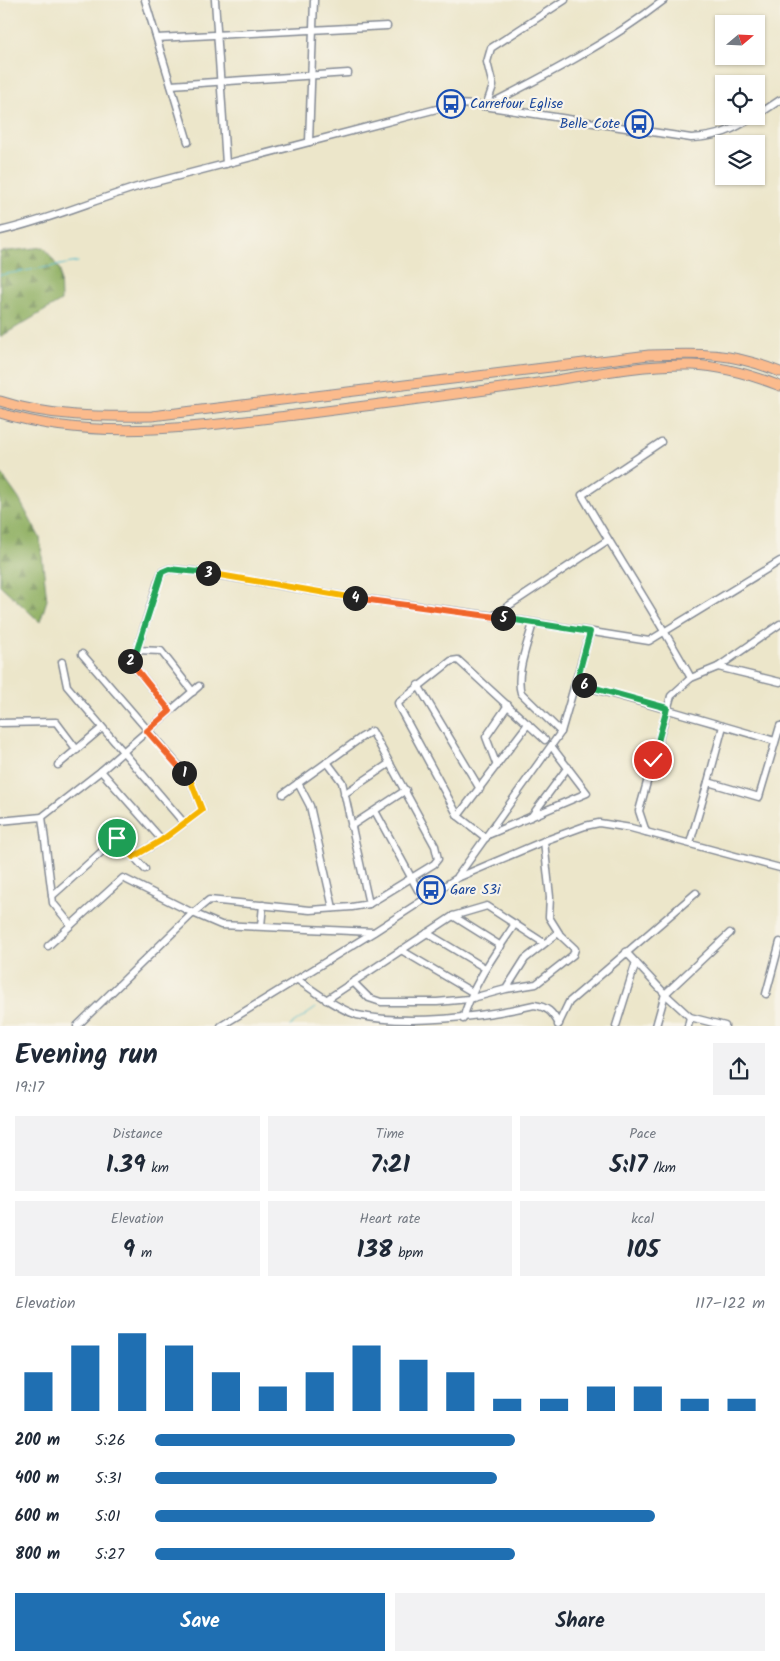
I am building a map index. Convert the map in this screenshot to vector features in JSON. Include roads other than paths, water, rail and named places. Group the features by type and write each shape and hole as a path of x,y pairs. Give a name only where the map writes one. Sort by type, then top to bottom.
{"highway":[{"path":"0,401 50,412 104,417 152,416 649,355 725,355 759,363 780,372"},
{"path":"0,413 58,425 96,429 152,430 421,400 650,366 692,365 719,368 756,377 780,386"}],"street":[{"path":"145,0 188,142"},
{"path":"215,0 226,164"},
{"path":"309,142 314,0"},
{"path":"486,106 493,86 487,62 491,48 565,0"},
{"path":"486,106 532,83 639,19 664,0"},
{"path":"157,38 387,26"},
{"path":"170,85 312,77 348,73"},
{"path":"765,110 780,100"},
{"path":"0,231 135,188 447,106 465,104 486,106 692,138 709,137 727,132 740,125"},
{"path":"661,442 582,495 691,678"},
{"path":"493,616 608,540"},
{"path":"137,650 160,577 162,572 169,569 207,573 343,596 493,616 533,624 649,641 780,561"},
{"path":"533,624 518,686 521,693 561,732"},
{"path":"646,832 639,811 671,696 691,678 718,667 780,624"},
{"path":"457,878 561,732 590,632"},
{"path":"170,711 126,656 137,650 161,651 193,692"},
{"path":"82,654 190,779 202,810 162,840 133,857"},
{"path":"487,836 458,816 398,703 418,685 451,661 458,660 545,740"},
{"path":"62,662 67,686 184,823"},
{"path":"718,667 780,682"},
{"path":"576,684 667,708 775,741"},
{"path":"418,685 480,789"},
{"path":"0,821 42,817 124,752 200,686"},
{"path":"497,766 486,737 508,705"},
{"path":"0,723 56,722 77,750"},
{"path":"458,816 528,724"},
{"path":"690,843 723,726"},
{"path":"708,782 759,798 780,726"},
{"path":"58,765 102,728"},
{"path":"77,1026 193,913 209,900 310,910 352,908 369,904 434,864 438,858 406,790 372,731 283,794"},
{"path":"487,836 587,793 552,747"},
{"path":"327,762 342,782 369,904"},
{"path":"344,794 390,763"},
{"path":"530,818 568,767"},
{"path":"101,771 162,840"},
{"path":"298,783 310,806 333,908"},
{"path":"351,826 406,790"},
{"path":"375,811 418,890"},
{"path":"42,817 53,903 71,925"},
{"path":"221,1026 298,980 457,878 544,840 585,826 599,823 630,828 780,868"},
{"path":"52,896 117,838 145,869"},
{"path":"353,982 369,998 381,1002 437,1002 469,999 506,989 536,984 574,955 575,950 559,933 549,916 550,897 544,840"},
{"path":"48,946 122,878 221,925 374,932"},
{"path":"558,1025 569,1002 696,893"},
{"path":"261,926 263,905"},
{"path":"326,1000 453,916 490,906 544,943"},
{"path":"453,916 501,946"},
{"path":"463,1019 472,992 485,968 516,924"},
{"path":"427,933 485,968"},
{"path":"506,989 525,959 559,933"},
{"path":"656,1026 665,994 730,933"},
{"path":"766,994 780,942"},
{"path":"401,950 472,992"},
{"path":"626,952 665,994 690,1017 725,1026"},
{"path":"616,1026 636,962"},
{"path":"298,980 326,1000 357,1015 387,1022 435,1025 534,1005 546,1007 558,1025"},
{"path":"688,1026 690,1017"}],"waterway":[{"path":"0,275 78,262"},
{"path":"290,1026 316,1008"}],"place":[{"name":"Carrefour Eglise","path":"451,104"},
{"name":"Belle Cote","path":"639,124"},
{"name":"Gare S3i","path":"431,890"}]}
